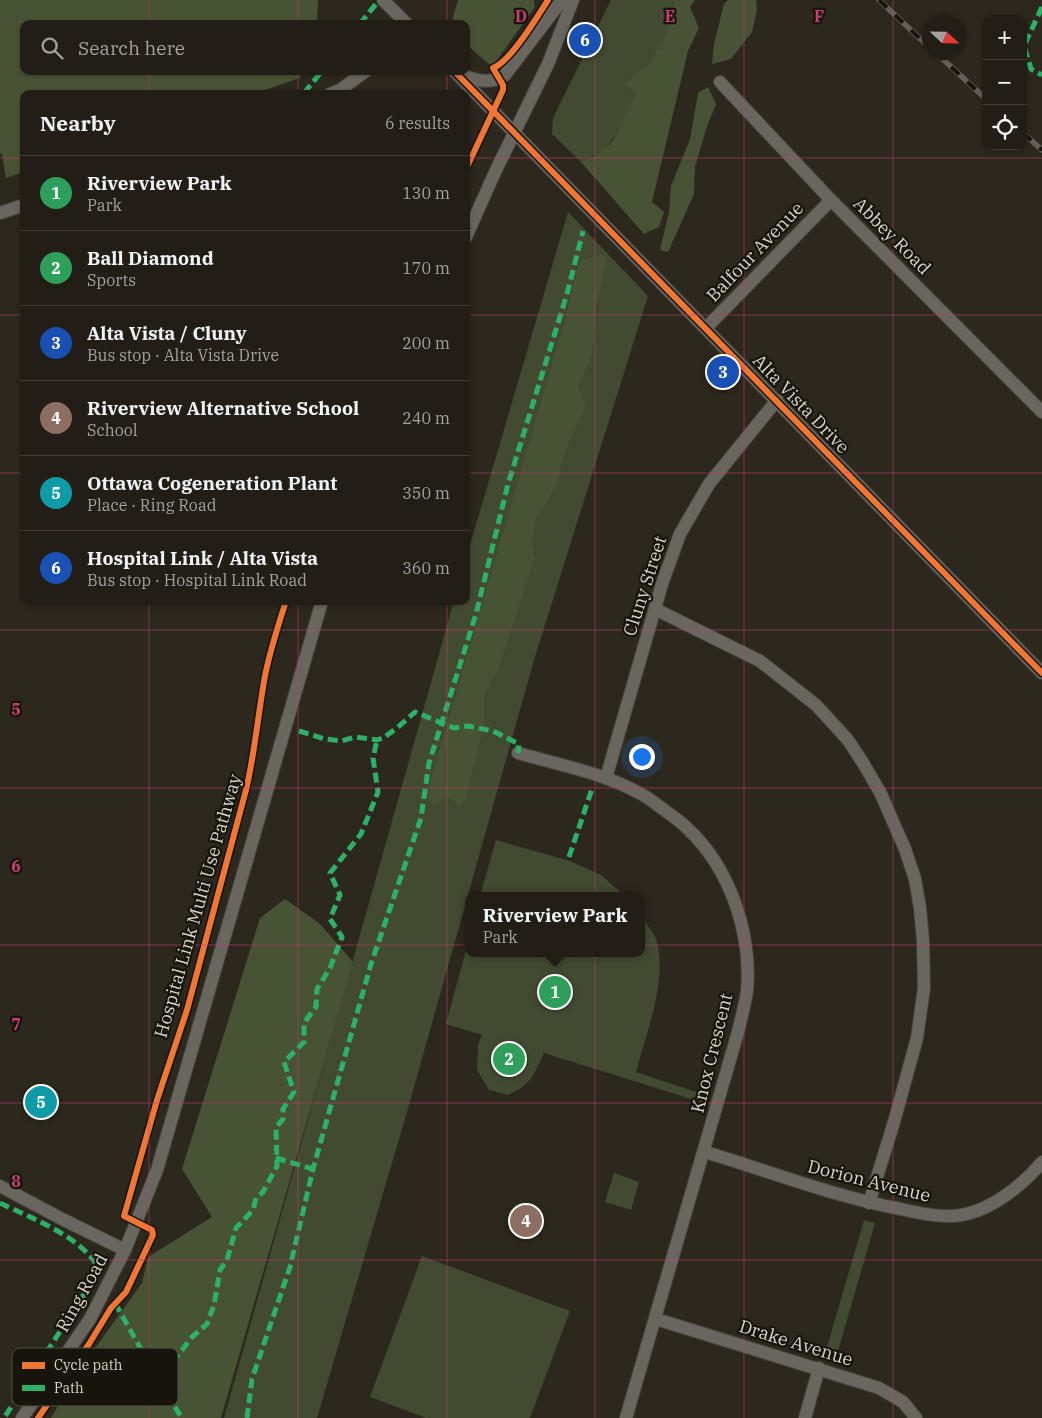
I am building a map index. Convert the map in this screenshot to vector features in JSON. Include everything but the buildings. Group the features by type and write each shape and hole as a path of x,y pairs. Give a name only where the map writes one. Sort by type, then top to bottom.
{"street":[{"path":"383,0 403,20"},
{"path":"462,75 479,81 489,82 505,76 562,0"},
{"path":"470,228 548,64 573,0"},
{"path":"340,90 361,75"},
{"name":"Alta Vista Drive","path":"457,75 1042,673"},
{"name":"Abbey Road","path":"720,82 831,200 1042,412"},
{"name":"Balfour Avenue","path":"706,328 831,200"},
{"path":"0,213 20,206"},
{"name":"Cluny Street","path":"606,778 655,609 680,534 709,484 776,400"},
{"path":"125,1250 157,1170 321,605"},
{"path":"655,609 760,661 816,705 848,740 863,763 880,792 905,849 915,879 920,908 924,988 917,1038 869,1203"},
{"name":"Knox Crescent","path":"518,753 606,778 642,794 687,827 723,874 735,903 743,934 747,961 747,991 738,1032 705,1152 626,1418"},
{"name":"Dorion Avenue","path":"705,1152 869,1203 938,1216 955,1216 979,1210 1007,1195 1042,1162"},
{"name":"Ring Road","path":"0,1186 125,1250 90,1319 70,1348"},
{"name":"Drake Avenue","path":"656,1319 880,1388 903,1402 916,1418"},
{"path":"805,1418 819,1368"},
{"name":"Ring Road","path":"22,1418 30,1406"}],"green space":[{"path":"0,0 318,0 317,20 20,20 20,75 301,75 299,78 265,90 20,90 20,173 6,178 2,154 0,153"},
{"path":"458,0 534,0 535,7 492,67 470,48 470,20 452,20"},
{"path":"611,0 674,0 664,39 651,62 634,74 627,85 636,94 616,135 602,151 580,161 552,134 553,118"},
{"path":"674,0 695,0 690,7 699,28 688,51 652,202 664,212 659,227 644,234 580,161 593,157 613,141 636,94 626,85 634,74 651,62 664,39"},
{"path":"728,0 756,0 757,10 752,32 731,59 712,64 714,44 724,4"},
{"path":"708,87 716,104 707,126 695,167 694,194 668,252 660,250 669,212 671,186 690,139 698,93"},
{"path":"568,212 648,296 534,660 469,892 465,892 465,906 409,1105 317,1418 224,1418 453,605 470,605 470,545","holes":["602,254 595,338 591,360 578,387 587,405 566,451 556,488 536,519 533,541 535,559 500,666 484,697 484,726 451,798 445,799 426,795 565,318 576,270 581,259"]},
{"path":"602,254 606,259 597,307 595,338 591,360 578,387 587,405 566,451 556,488 536,519 533,541 535,559 500,666 484,697 484,726 465,800 460,807 451,798 434,805 426,795 565,318 576,270 581,259"},
{"path":"496,840 570,861 601,875 620,892 481,892"},
{"path":"285,899 320,924 353,962 221,1418 51,1418 58,1406 178,1406 178,1348 95,1348 142,1283 148,1257 212,1217 182,1169 260,918"},
{"path":"645,921 657,942 659,974 654,1008 636,1072 705,1095 704,1103 544,1053 534,1074 522,1087 508,1095 489,1090 477,1070 478,1045 482,1035 446,1024 465,954 465,957 645,957"},
{"path":"614,1173 639,1182 631,1210 605,1202"},
{"path":"864,1220 875,1223 838,1351 827,1347"},
{"path":"422,1256 570,1311 530,1418 426,1418 370,1397"}],"railway":[{"path":"879,0 922,40"},
{"path":"944,60 982,95"},
{"path":"1027,137 1042,150"}],"marked path":[{"path":"363,20 379,0"},
{"path":"1042,7 1024,46 1031,69 1042,75"},
{"path":"306,90 319,75"},
{"path":"247,1418 252,1379 290,1267 313,1169 371,964 421,818 429,763 476,614 508,484 567,294 583,231"},
{"path":"299,731 325,739 341,741 355,737 377,740 397,728 415,712 454,728 468,726 493,731 519,744 518,753"},
{"path":"178,1355 192,1337 207,1324 214,1305 220,1270 227,1260 236,1228 253,1210 256,1198 263,1192 277,1166 276,1127 283,1119 283,1109 294,1092 284,1062 304,1042 304,1023 316,1007 317,989 330,968 342,937 330,919 340,895 330,873 361,834 378,792 373,758 377,740"},
{"path":"569,857 593,786"},
{"path":"276,1158 313,1169"},
{"path":"0,1203 41,1222 69,1238 81,1247 99,1269 49,1348"},
{"path":"115,1303 140,1348"},
{"path":"4,1418 12,1406"},
{"path":"174,1406 182,1418"}],"cycle path":[{"path":"470,160 503,90 503,85 493,68 508,57 531,27 548,0"},
{"path":"458,75 1042,673"},
{"name":"Hospital Link Multi Use Pathway","path":"86,1348 111,1308 126,1292 153,1235 152,1230 124,1216 157,1100 187,1010 246,790 267,666 285,605"},
{"name":"Hospital Link Multi Use Pathway","path":"38,1418 46,1406"}],"place":[{"name":"Hospital Link / Alta Vista","path":"585,40"},
{"name":"Alta Vista / Cluny","path":"723,372"},
{"name":"Riverview Park","path":"555,992"},
{"name":"Ball Diamond","path":"509,1059"},
{"name":"Ottawa Cogeneration Plant","path":"41,1102"},
{"name":"Riverview Alternative School","path":"526,1221"}]}
